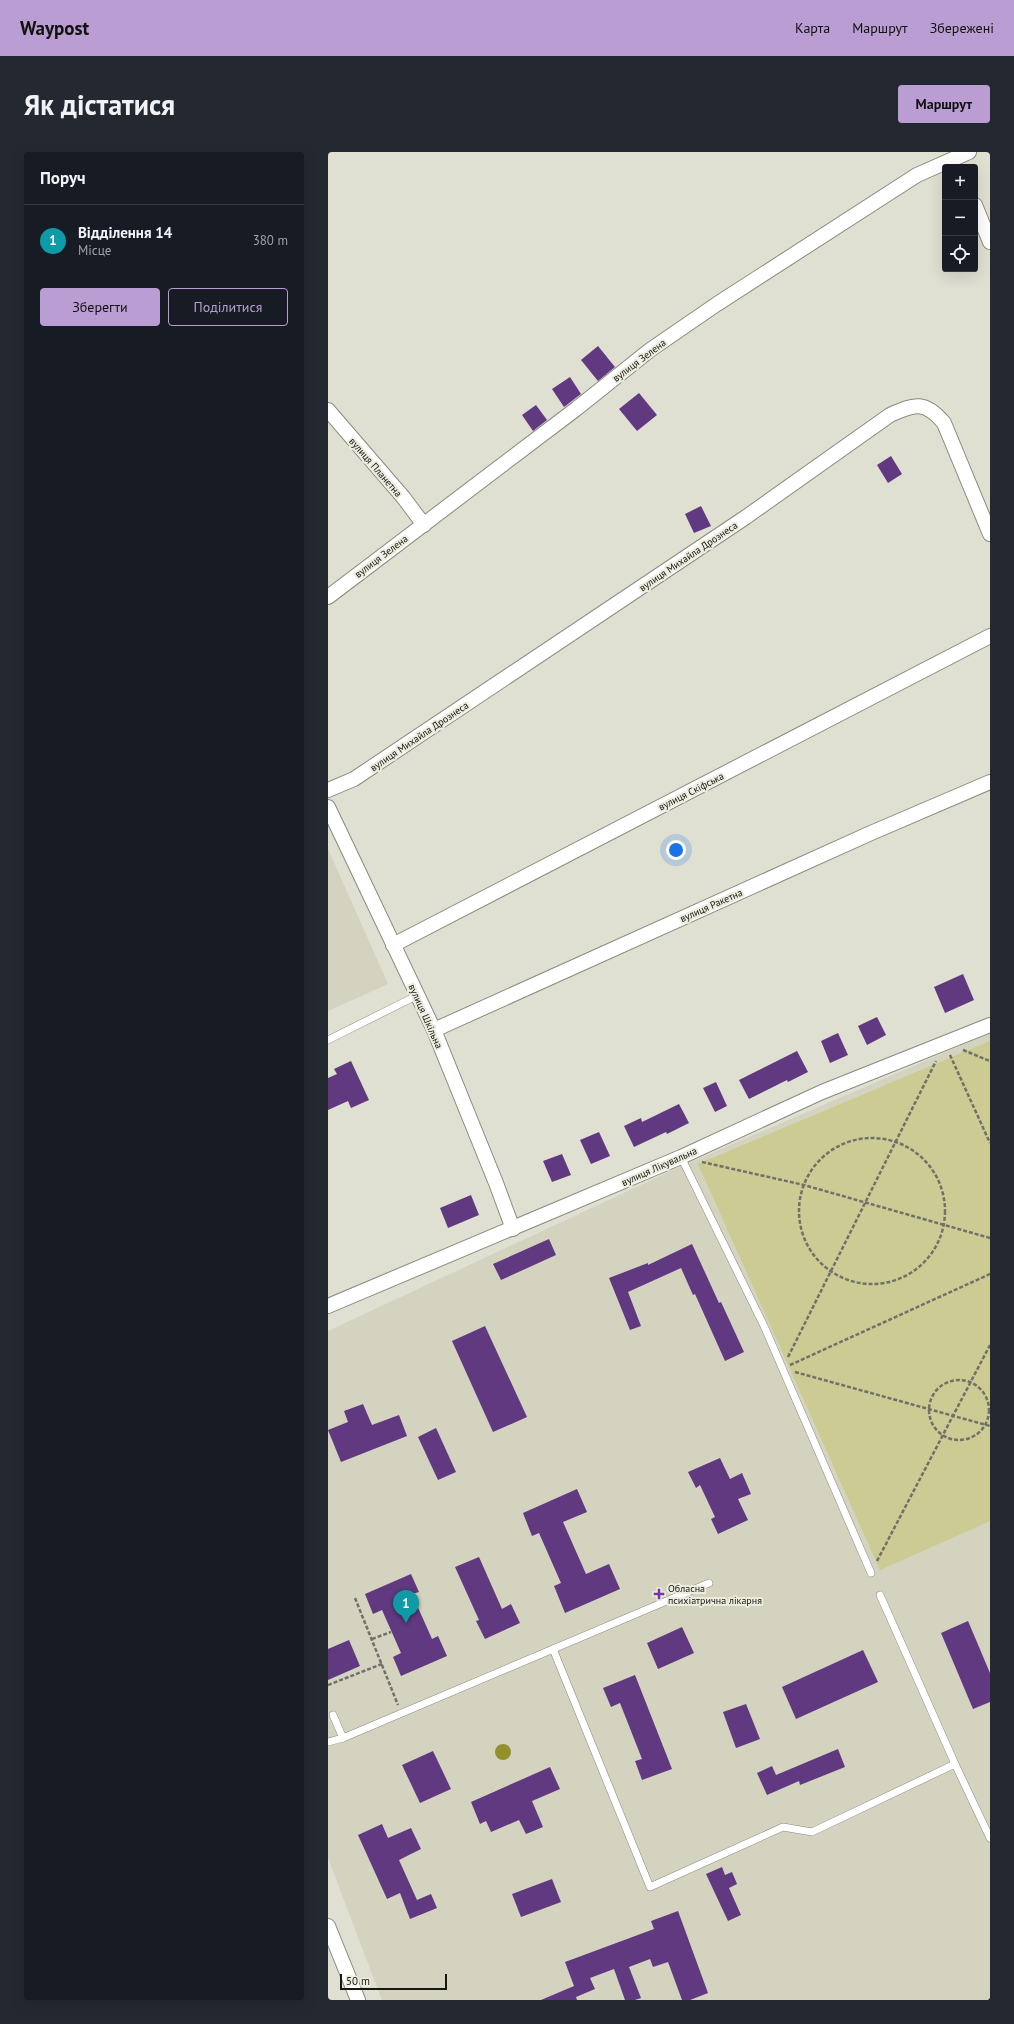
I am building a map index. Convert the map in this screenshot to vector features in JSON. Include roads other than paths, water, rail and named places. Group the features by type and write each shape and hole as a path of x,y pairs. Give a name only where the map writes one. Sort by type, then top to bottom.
{"street":[{"name":"вулиця Зелена","path":"328,597 576,409 650,350 910,179 957,163 969,152"},
{"path":"978,212 990,242"},
{"name":"вулиця Михайла Дрознеса","path":"328,790 354,779 746,517 890,415 907,407 923,406 932,410 944,423 990,534"},
{"name":"вулиця Планетна","path":"328,410 403,497 424,525"},
{"name":"вулиця Скіфська","path":"393,945 990,636"},
{"name":"вулиця Ракетна","path":"434,1030 864,836 990,782"},
{"name":"вулиця Шкільна","path":"328,807 434,1030 513,1229"},
{"name":"вулиця Лікувальна","path":"328,1306 513,1229 680,1157 822,1092 990,1025"},
{"path":"328,1926 358,2000"}],"lane":[{"path":"328,1040 418,995"},
{"path":"680,1157 764,1326 871,1573"},
{"path":"328,1742 342,1738 709,1583"},
{"path":"880,1595 955,1764 990,1838"},
{"path":"553,1649 650,1887 783,1827 812,1832 955,1764"},
{"path":"334,1715 342,1738"}],"place":[{"name":"Обласна психіатрична лікарня","path":"659,1594"},
{"name":"Відділення 14","path":"406,1623"}]}
